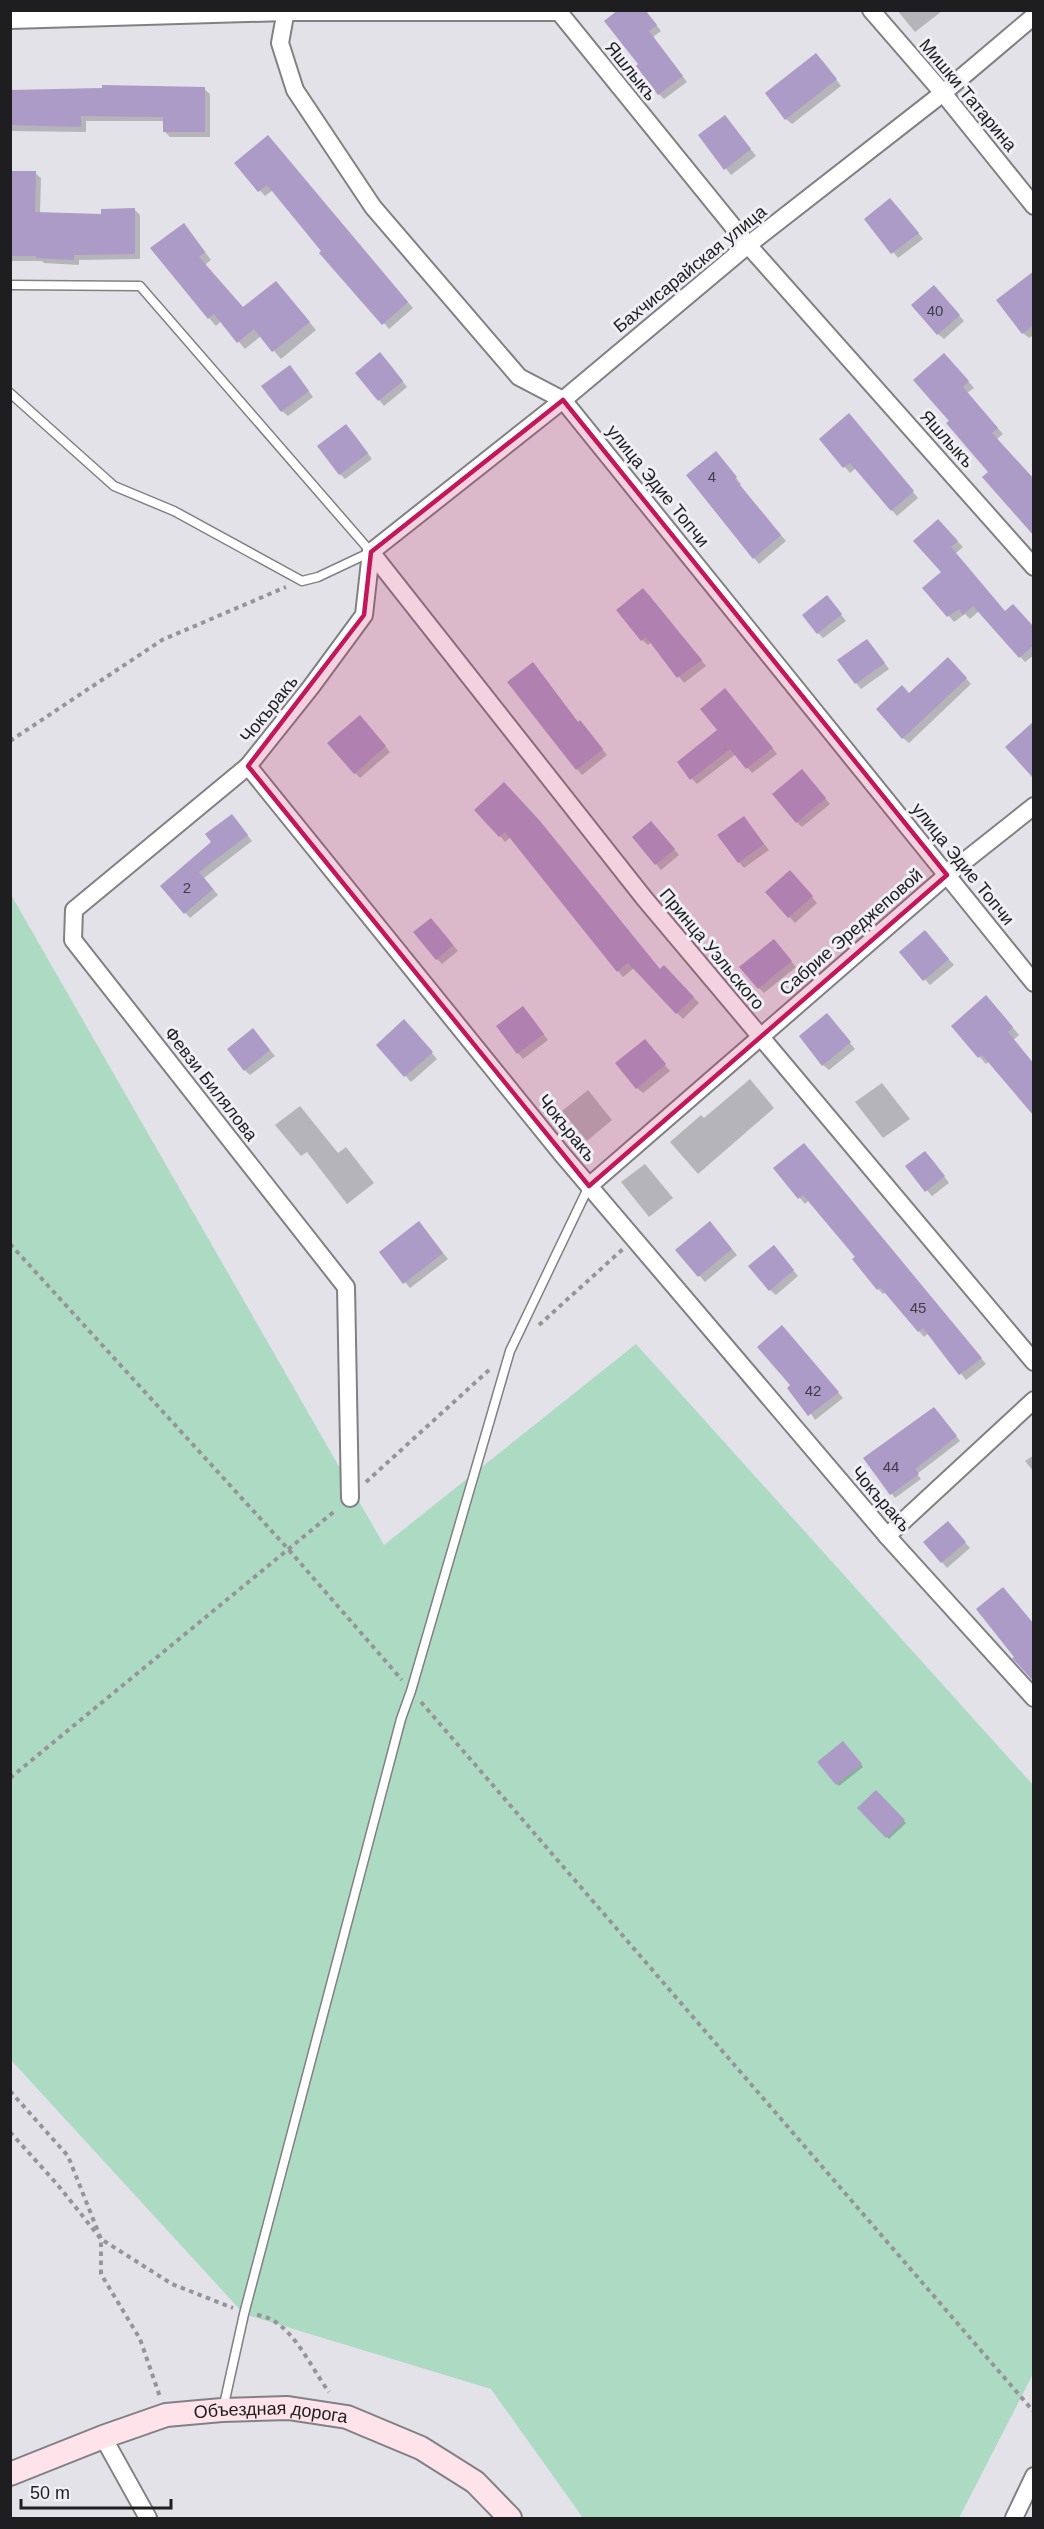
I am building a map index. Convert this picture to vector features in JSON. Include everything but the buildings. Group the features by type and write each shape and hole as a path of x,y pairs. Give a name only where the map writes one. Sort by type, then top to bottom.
{"main road":[{"name":"Объездная дорога","path":"10,2474 166,2415 288,2408 347,2417 421,2448 475,2482 510,2518"}],"street":[{"name":"Мишки Татарина","path":"871,10 943,93 1034,207"},
{"name":"Яшлыкъ","path":"10,20 286,11 559,11 748,244 1034,567"},
{"name":"улица Эдие Топчи","path":"286,11 280,43 295,90 373,207 519,377 563,400 1034,983"},
{"name":"Бахчисарайская улица","path":"371,552 563,400 748,244 943,93 1034,16"},
{"name":"Чокъракъ","path":"371,552 364,615 311,687 248,766 589,1186 887,1536 1034,1698"},
{"name":"Принца Уэльского","path":"371,552 644,898 1034,1362"},
{"name":"Февзи Билялова","path":"248,766 74,910 73,940 346,1287 350,1497"},
{"name":"Сабрие Эреджеповой","path":"589,1186 947,875 1034,806"},
{"path":"887,1536 1034,1400"},
{"path":"103,2437 148,2518"},
{"path":"1014,2518 1034,2476"}],"lane":[{"path":"10,285 140,286 371,552 318,577 302,581 174,511 114,486 10,393"},
{"path":"222,2410 244,2314 401,1719 510,1351 589,1186"}],"path":[{"path":"10,741 162,640 302,581"},
{"path":"537,1327 634,1239"},
{"path":"10,1244 289,1550 1034,2412"},
{"path":"10,1778 289,1550 510,1351"},
{"path":"10,2091 68,2156 101,2239 101,2274 140,2339 166,2415"},
{"path":"10,2132 57,2184 101,2239"}],"highlighted area":[{"path":"563,400 947,875 589,1186 248,766 364,615 371,552"}],"green space":[{"path":"10,893 384,1545 636,1344 1033,1785 1033,2374 959,2518 583,2518 491,2389 244,2314 11,2060"}]}
